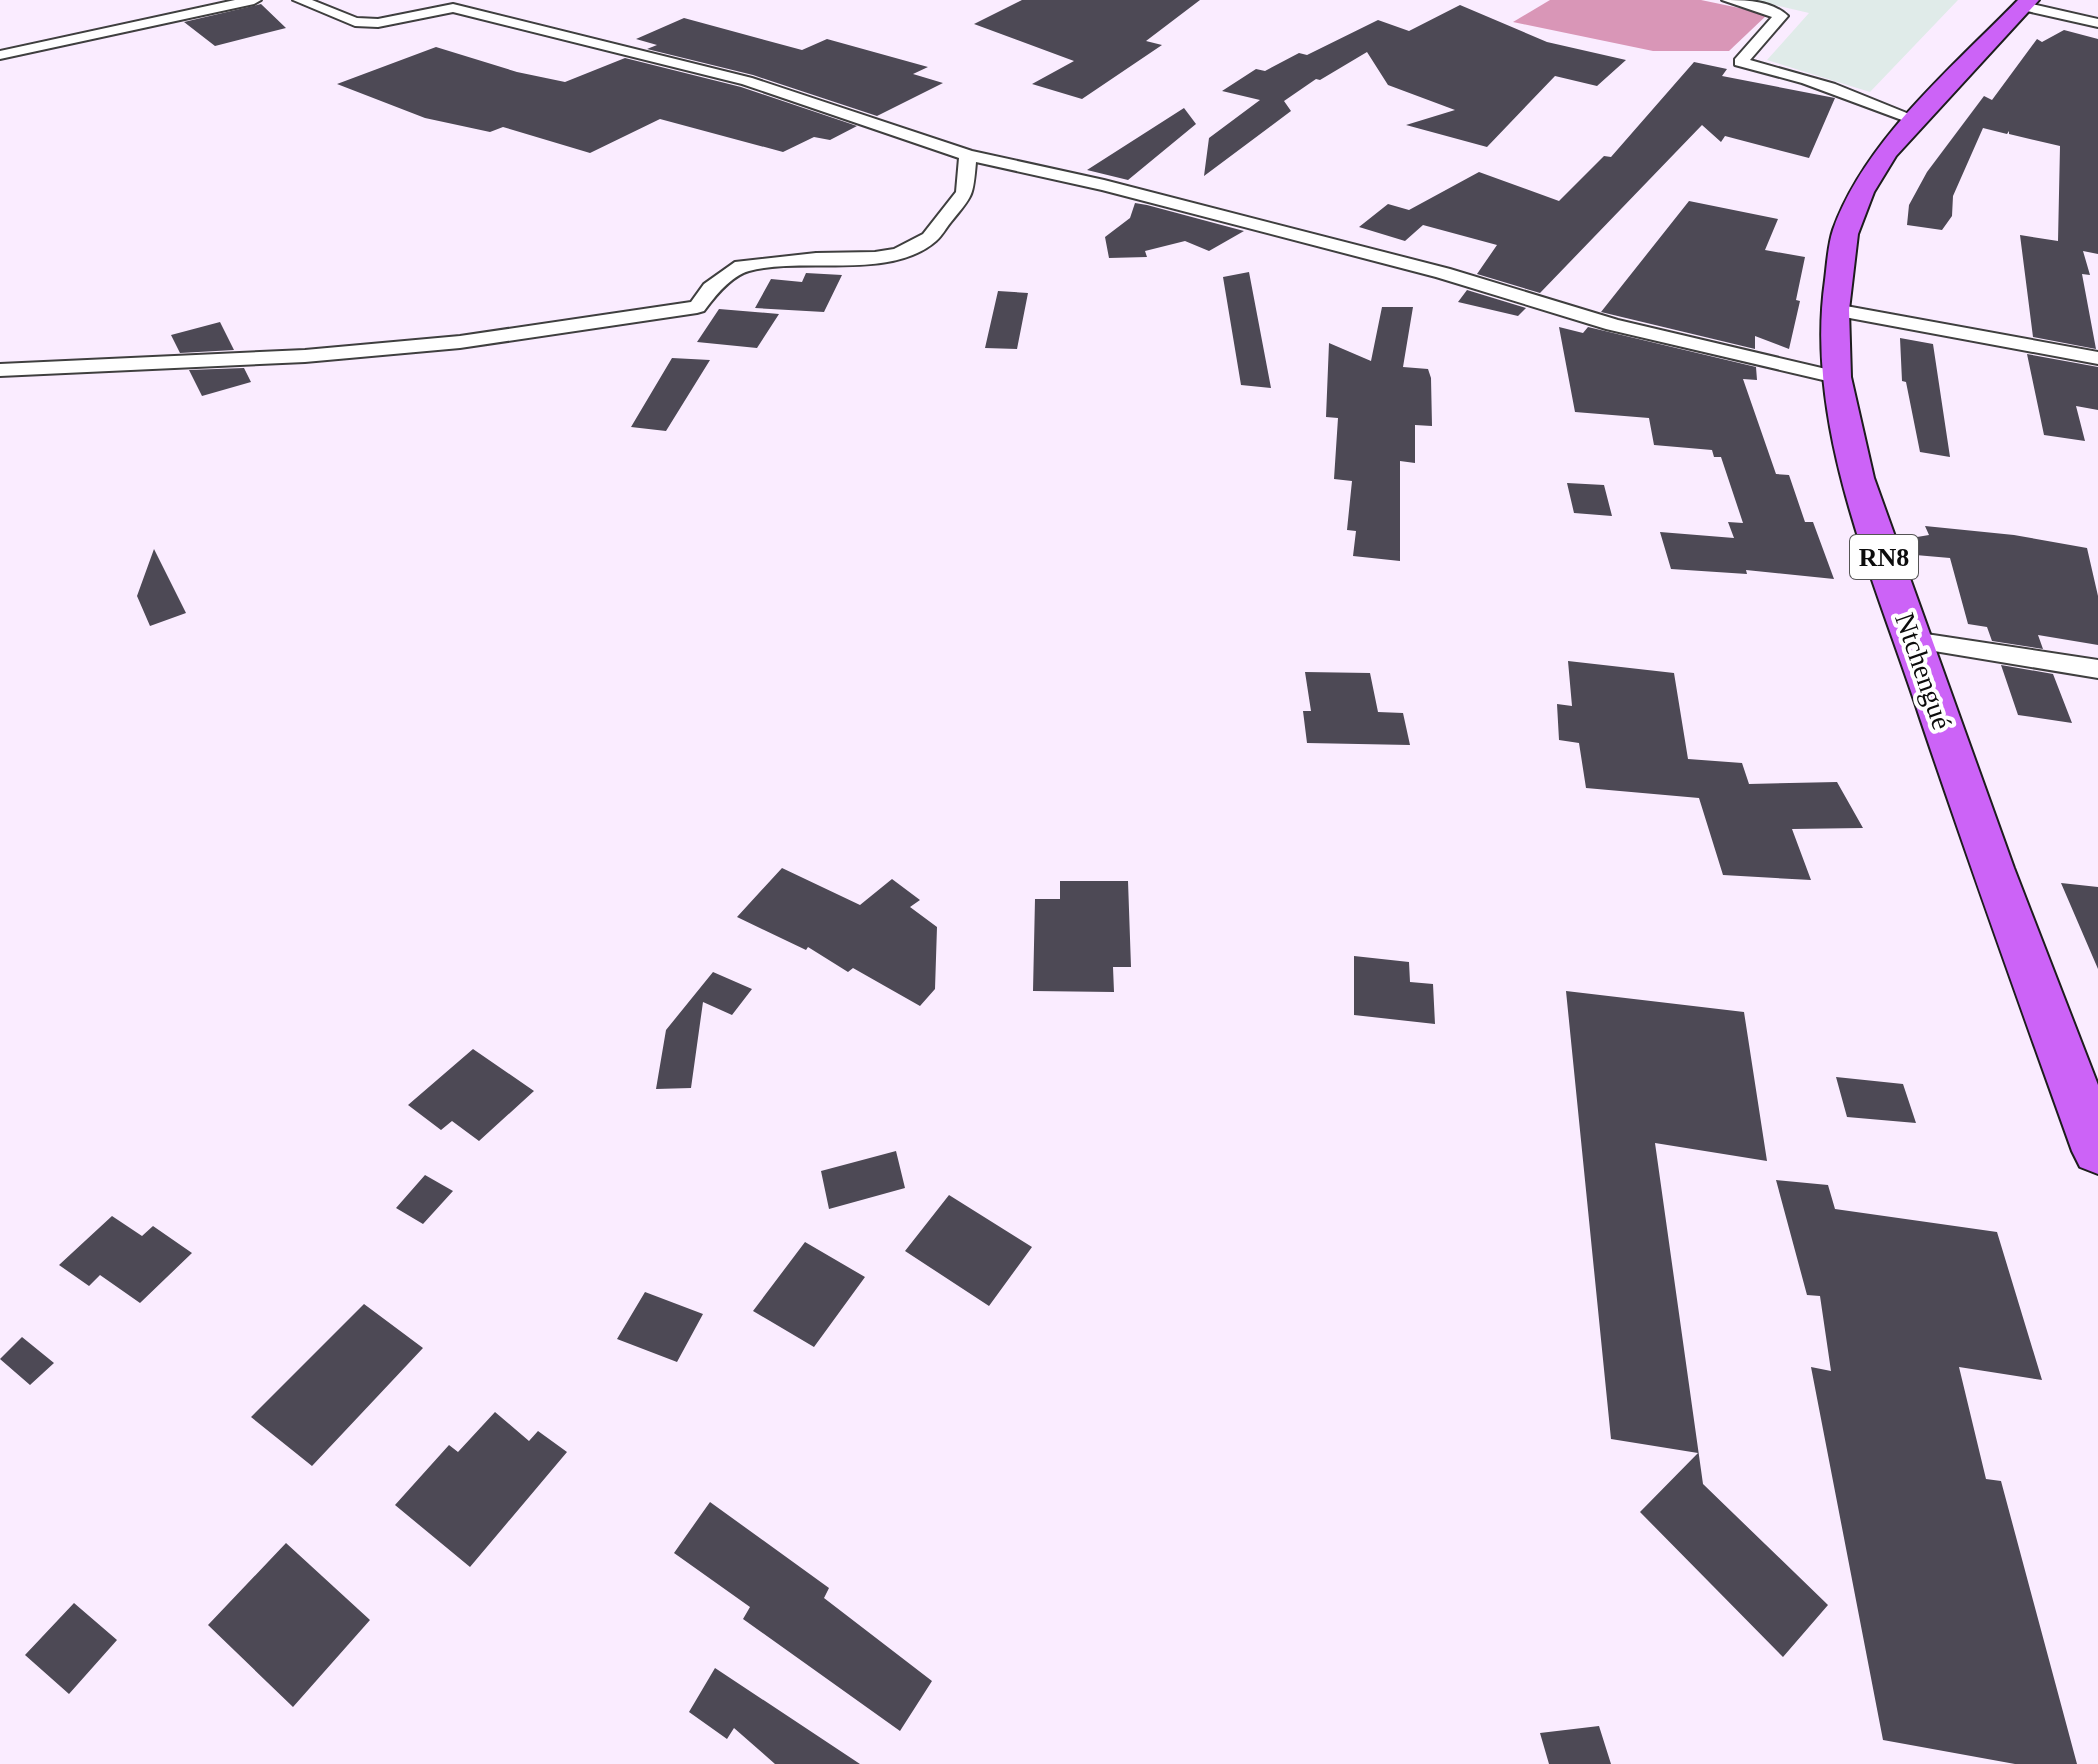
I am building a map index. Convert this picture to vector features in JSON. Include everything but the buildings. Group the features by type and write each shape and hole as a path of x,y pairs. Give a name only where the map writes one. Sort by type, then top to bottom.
{"main road":[{"name":"Ntchengué","path":"2026,3 1886,152 1861,192 1845,234 1835,310 1836,377 1857,478 1992,868 2098,1151"}],"street":[{"path":"0,55 254,0"},
{"path":"300,0 355,22 378,23 453,8 747,81 968,155 1104,185 1443,273 1613,325 1836,377"},
{"path":"1729,0 1768,9 1781,16 1740,62 1774,69 1916,120"},
{"path":"2026,3 2098,23"},
{"path":"0,370 305,356 414,346 697,307 711,288 742,266 816,259 875,258 900,253 929,238 965,193 968,155"},
{"path":"1835,310 2098,358"},
{"path":"1913,640 2098,669"}],"shaded area":[{"path":"1550,0 1701,0 1768,14 1729,51 1653,51 1513,22"},
{"path":"1754,0 1958,0 1870,92 1767,60 1809,13"}]}
